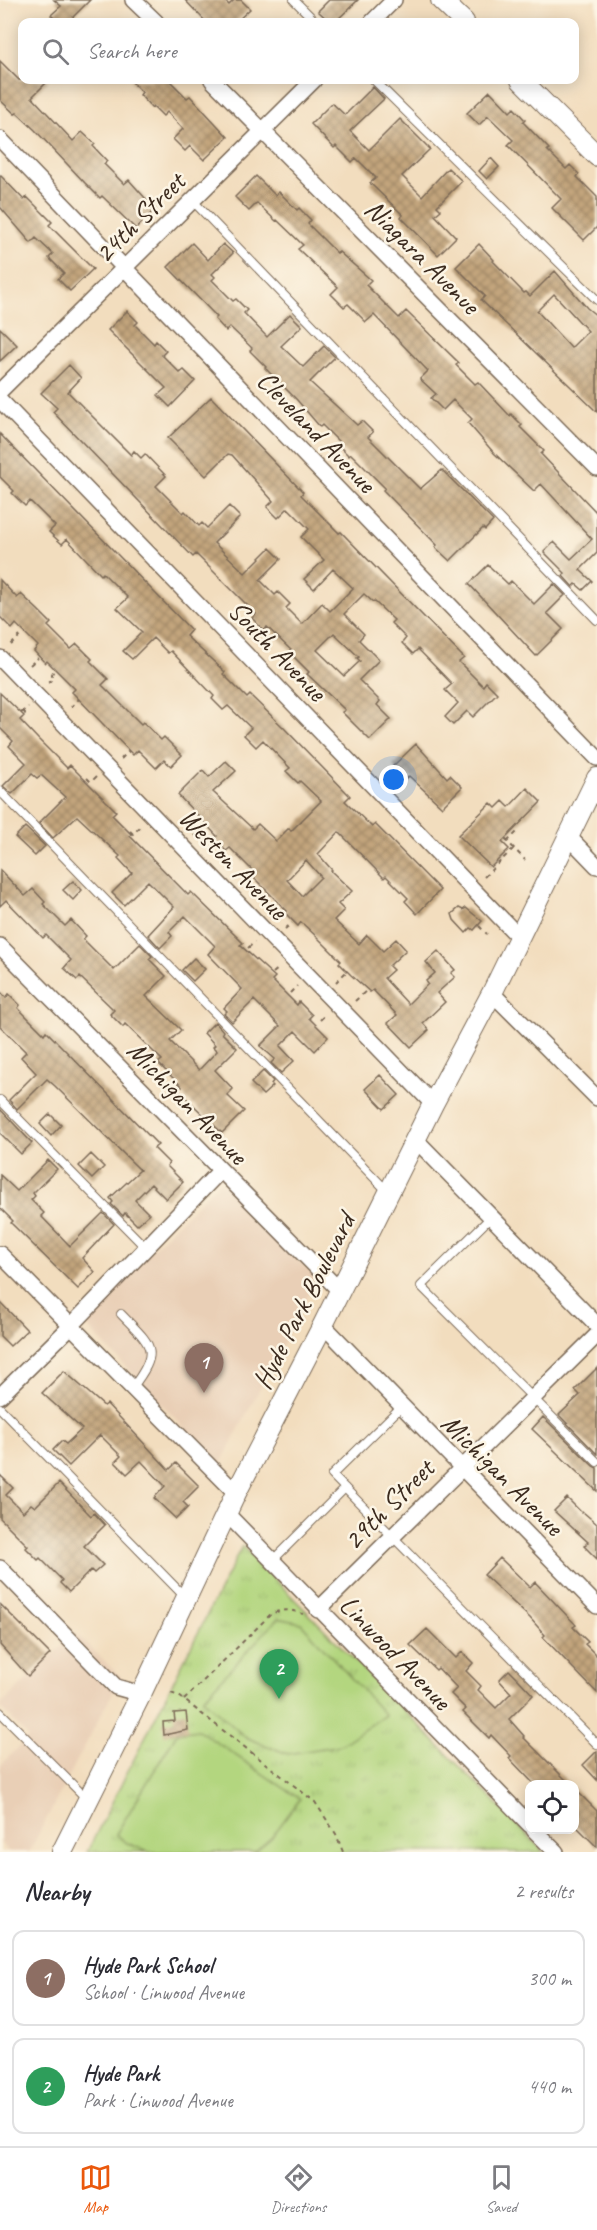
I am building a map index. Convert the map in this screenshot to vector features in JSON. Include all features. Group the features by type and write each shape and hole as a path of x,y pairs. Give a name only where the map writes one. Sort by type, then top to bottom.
{"main road":[{"path":"441,0 460,18"},
{"path":"525,84 597,156"},
{"name":"Hyde Park Boulevard","path":"62,1852 141,1694 236,1493 324,1325 433,1104 492,993 597,778"}],"street":[{"path":"133,0 152,18"},
{"path":"376,18 394,0"},
{"name":"Niagara Avenue","path":"216,84 597,468"},
{"name":"24th Street","path":"0,390 310,84"},
{"name":"Cleveland Avenue","path":"0,140 597,758"},
{"name":"South Avenue","path":"0,400 518,936"},
{"name":"Weston Avenue","path":"0,658 433,1104"},
{"path":"568,836 597,866"},
{"name":"Michigan Avenue","path":"0,946 340,1291"},
{"path":"492,993 597,1098"},
{"path":"416,1140 597,1325"},
{"path":"0,1396 71,1326 220,1171"},
{"path":"0,1254 236,1493"},
{"name":"Michigan Avenue","path":"324,1325 401,1407 597,1605"},
{"name":"29th Street","path":"311,1612 597,1335"},
{"name":"Linwood Avenue","path":"227,1514 272,1561 311,1612 525,1820"},
{"path":"0,1568 116,1687 141,1694"},
{"path":"538,1834 556,1852"}],"lane":[{"path":"294,0 312,18"},
{"path":"378,84 597,300"},
{"path":"192,200 597,620"},
{"path":"0,791 389,1194"},
{"path":"0,1100 146,1248"},
{"path":"491,1217 421,1286 597,1462"},
{"path":"121,1314 147,1340 150,1347 151,1356 144,1372 132,1388"},
{"path":"401,1407 332,1475 597,1744"},
{"path":"0,1408 186,1598"},
{"path":"272,1561 345,1488"},
{"path":"0,1712 88,1800"}],"path":[{"path":"11,645 20,636"},
{"path":"30,665 38,657"},
{"path":"48,683 52,679 54,670"},
{"path":"71,707 78,701 82,704"},
{"path":"24,718 25,713 22,712 30,705"},
{"path":"121,759 129,751"},
{"path":"87,778 91,782 98,775"},
{"path":"130,831 133,834 144,823"},
{"path":"195,836 203,828"},
{"path":"517,832 506,840 525,860"},
{"path":"484,877 514,848"},
{"path":"285,929 292,923"},
{"path":"479,926 487,934"},
{"path":"248,948 257,940"},
{"path":"273,973 281,966"},
{"path":"336,981 346,972"},
{"path":"290,993 299,984"},
{"path":"355,1001 367,990"},
{"path":"320,1020 327,1013"},
{"path":"184,1700 271,1614 282,1610 311,1612"},
{"path":"171,1693 184,1700 315,1802 336,1834 344,1852"}],"shaded area":[{"path":"220,1181 317,1279 220,1465 81,1320"},
{"path":"75,1633 121,1677 29,1852 9,1852 0,1842 0,1766 28,1737 0,1706"}],"green space":[{"path":"242,1546 544,1852 87,1852"},
{"path":"278,1618 301,1623 385,1715 341,1745 288,1754 245,1737 203,1699"},
{"path":"198,1730 300,1799 271,1838 254,1852 148,1852 127,1843 116,1834 177,1733"}],"building":[{"path":"54,0 90,0 72,18 54,18 51,15 61,6"},
{"path":"185,0 224,0 229,5 234,0 241,0 250,9 240,18 202,18"},
{"path":"329,0 358,0 339,18 326,18 318,11"},
{"path":"0,61 18,79 18,84 45,84 32,97 73,141 82,132 95,144 93,146 107,161 104,164 124,184 129,180 155,209 136,229 102,196 100,198 35,130 0,100"},
{"path":"134,84 173,84 187,98 190,96 228,137 204,160 190,146 185,151 173,139 183,129 167,112 163,116 153,106 152,108 140,95 142,92"},
{"path":"373,87 384,99 350,131 369,150 400,119 430,149 402,176 422,196 448,168 462,181 437,206 441,210 435,215 456,237 438,255 401,217 403,215 370,183 376,178 356,158 352,162 336,146 334,148 311,124 332,103 345,115"},
{"path":"490,91 510,112 514,108 525,120 523,122 549,149 547,150 566,169 570,165 579,174 577,177 597,197 597,227 584,240 552,208 561,199 508,145 513,140 488,116 479,125 467,113"},
{"path":"491,158 499,167 487,179 479,171"},
{"path":"0,175 24,200 27,197 52,222 49,225 93,269 70,291 58,279 64,273 49,258 53,254 36,238 31,243 0,207"},
{"path":"256,176 275,195 279,192 297,210 299,208 311,220 308,224 337,253 339,252 371,280 366,285 399,318 406,311 459,363 456,365 475,384 478,382 510,416 511,414 522,425 520,427 544,451 541,454 597,513 597,553 580,570 592,581 583,590 576,584 573,587 563,576 565,573 544,552 554,542 571,559 592,539 541,484 534,491 494,453 468,423 472,419 453,400 443,410 431,398 436,394 420,379 428,371 374,315 366,322 348,304 344,307 331,294 338,287 298,249 303,245 277,220 257,203 249,211 235,197"},
{"path":"192,243 208,260 223,244 233,253 212,274 215,277 212,280 233,301 236,299 247,310 244,313 267,337 290,314 302,326 281,346 303,367 324,346 335,357 310,382 357,425 362,421 373,432 368,437 420,489 442,470 493,521 485,530 483,528 450,561 435,547 437,545 383,490 385,488 351,454 349,456 338,445 340,443 322,425 320,427 265,368 250,351 252,348 230,327 226,331 215,319 217,317 168,267"},
{"path":"479,244 524,293 530,296 555,271 587,308 597,316 597,412 481,300 485,296 456,267","holes":["554,294 588,331 571,348 537,311"]},
{"path":"127,311 138,322 135,325 154,344 156,341 166,351 162,355 180,373 184,370 195,381 170,407 158,395 166,388 108,330"},
{"path":"0,328 17,345 0,361"},
{"path":"69,365 81,378 68,392 131,455 134,451 141,458 145,454 166,476 156,486 183,513 185,511 199,526 202,523 207,528 229,506 240,517 214,543 245,573 270,548 281,559 260,580 275,595 278,592 290,604 286,608 302,624 322,603 330,611 353,588 333,569 314,589 304,579 324,560 301,537 309,529 288,508 278,518 267,507 273,501 232,455 228,454 206,476 168,438 211,397 303,492 301,495 339,533 341,532 464,658 459,662 483,686 486,682 497,693 473,717 467,711 453,725 445,717 458,703 445,690 452,684 418,649 413,654 402,643 406,638 391,623 394,620 364,594 344,614 364,634 359,640 379,660 359,680 380,701 377,705 391,719 370,740 342,712 345,710 307,674 309,672 292,655 294,653 267,627 264,631 252,618 256,614 196,554 193,557 53,412 57,408 41,393","holes":["334,633 359,657 357,658 360,661 344,676 317,650"]},
{"path":"0,434 191,630 186,636 225,672 223,674 247,698 250,695 284,728 350,796 345,801 372,827 375,824 440,890 417,914 405,901 408,898 386,876 384,878 339,832 318,854 331,871 352,891 338,904 344,910 334,920 359,944 367,935 383,951 396,939 406,950 389,966 393,970 384,978 408,1004 428,984 426,981 435,973 426,962 438,951 455,970 451,973 455,977 437,993 445,1002 423,1023 429,1030 411,1047 388,1023 397,1015 373,990 370,992 351,975 339,963 341,961 301,922 298,926 285,913 287,911 251,875 254,872 230,848 226,851 214,839 217,836 178,795 203,770 209,777 226,761 236,771 213,792 253,829 258,824 276,841 289,828 291,831 321,801 286,771 290,768 263,740 256,747 244,735 251,728 228,706 223,710 212,699 214,696 171,651 168,653 153,638 132,659 123,651 142,632 117,608 128,598 103,573 101,575 67,539 62,544 49,532 55,526 30,501 25,506 0,477","holes":["306,860 321,877 302,896 287,880"]},
{"path":"488,565 508,584 511,581 534,604 554,584 565,595 547,613 563,629 536,656 469,584"},
{"path":"0,580 17,598 21,594 38,610 51,623 48,626 71,649 77,644 108,679 102,685 141,724 143,722 161,740 164,737 182,755 171,766 164,760 156,768 138,750 133,755 72,692 75,689 34,651 38,646 16,624 12,629 0,617"},
{"path":"0,693 24,716 20,720 38,739 67,768 70,765 116,811 112,815 131,834 130,836 188,895 191,892 243,943 240,945 275,977 272,980 297,1005 299,1002 312,1015 309,1018 328,1037 315,1051 295,1031 280,1046 294,1061 281,1073 271,1063 275,1059 260,1046 280,1026 254,1000 232,1022 224,1014 227,1011 224,1008 242,989 208,954 215,946 185,916 169,932 172,936 160,948 148,935 174,907 148,881 124,905 112,893 132,873 118,858 120,856 77,816 53,838 39,823 65,797 41,775 37,778 32,774 12,794 3,786 26,763 9,746 13,741 0,728"},
{"path":"416,744 447,778 450,775 462,787 442,807 409,776 406,779 393,766"},
{"path":"527,788 541,802 502,842 509,849 491,867 458,835 491,803 496,808 503,801 509,807"},
{"path":"25,827 45,846 35,856 15,837"},
{"path":"0,870 25,896 33,889 45,902 43,904 65,926 71,920 86,936 83,939 114,970 140,944 152,956 149,959 166,976 146,996 181,1030 170,1041 199,1070 217,1051 213,1047 215,1045 204,1033 215,1022 223,1031 222,1033 237,1048 215,1070 233,1089 227,1095 244,1111 222,1133 178,1090 182,1087 158,1063 162,1060 125,1024 123,1027 110,1014 114,1010 80,977 77,980 64,968 71,960 46,935 43,938 6,900 0,906"},
{"path":"73,881 82,890 73,900 63,890"},
{"path":"459,908 463,910 466,908 482,921 474,930 471,928 466,933 454,920 452,914"},
{"path":"194,958 205,969 193,981 182,970"},
{"path":"0,991 6,998 9,994 20,1005 18,1008 44,1034 46,1031 158,1145 154,1148 183,1182 166,1199 151,1184 135,1200 149,1214 137,1225 111,1204 113,1202 110,1198 140,1170 55,1086 47,1079 17,1109 9,1100 36,1073 21,1057 26,1052 0,1026"},
{"path":"263,1071 273,1081 271,1084 273,1086 263,1095 251,1083"},
{"path":"380,1075 399,1095 384,1109 365,1089"},
{"path":"0,1109 32,1143 21,1154 0,1133"},
{"path":"50,1114 61,1125 51,1136 40,1124"},
{"path":"91,1154 104,1167 92,1179 79,1166"},
{"path":"48,1160 57,1169 33,1193 35,1196 31,1200 44,1213 41,1216 70,1246 103,1213 114,1224 82,1258 95,1272 78,1289 11,1223 13,1221 0,1208 0,1175 17,1191"},
{"path":"0,1302 27,1330 10,1346 0,1336"},
{"path":"597,1368 597,1454 559,1415 580,1395 575,1390"},
{"path":"64,1371 104,1406 107,1404 169,1470 176,1463 199,1486 183,1502 188,1507 176,1519 154,1498 165,1486 141,1461 127,1474 115,1462 121,1456 100,1435 69,1466 53,1450 62,1441 66,1444 82,1429 42,1393"},
{"path":"543,1417 597,1468 597,1491 532,1429"},
{"path":"0,1475 13,1488 6,1495 23,1512 31,1504 35,1507 59,1483 91,1516 94,1513 105,1525 84,1546 103,1565 94,1573 91,1570 69,1592 60,1583 62,1580 40,1558 38,1560 26,1548 28,1546 0,1518"},
{"path":"567,1498 597,1524 597,1559 584,1546 588,1542 554,1511"},
{"path":"500,1558 530,1587 535,1582 576,1625 573,1627 588,1642 585,1644 597,1656 597,1693 543,1637 545,1635 530,1618 484,1575"},
{"path":"0,1604 50,1654 28,1676 0,1645"},
{"path":"427,1629 456,1658 462,1652 473,1663 466,1671 481,1686 478,1690 496,1708 511,1693 499,1680 509,1670 533,1695 509,1719 523,1737 566,1780 530,1780 491,1735 489,1738 463,1712 466,1709 451,1694 457,1688 438,1668 436,1670 410,1645"},
{"path":"186,1712 188,1730 164,1735 163,1722 175,1721 174,1713"},
{"path":"597,1751 597,1780 583,1765"},
{"path":"579,1793 597,1811 597,1847 579,1829"}],"place":[{"name":"Hyde Park School","path":"204,1393"},
{"name":"Hyde Park","path":"279,1699"}]}
